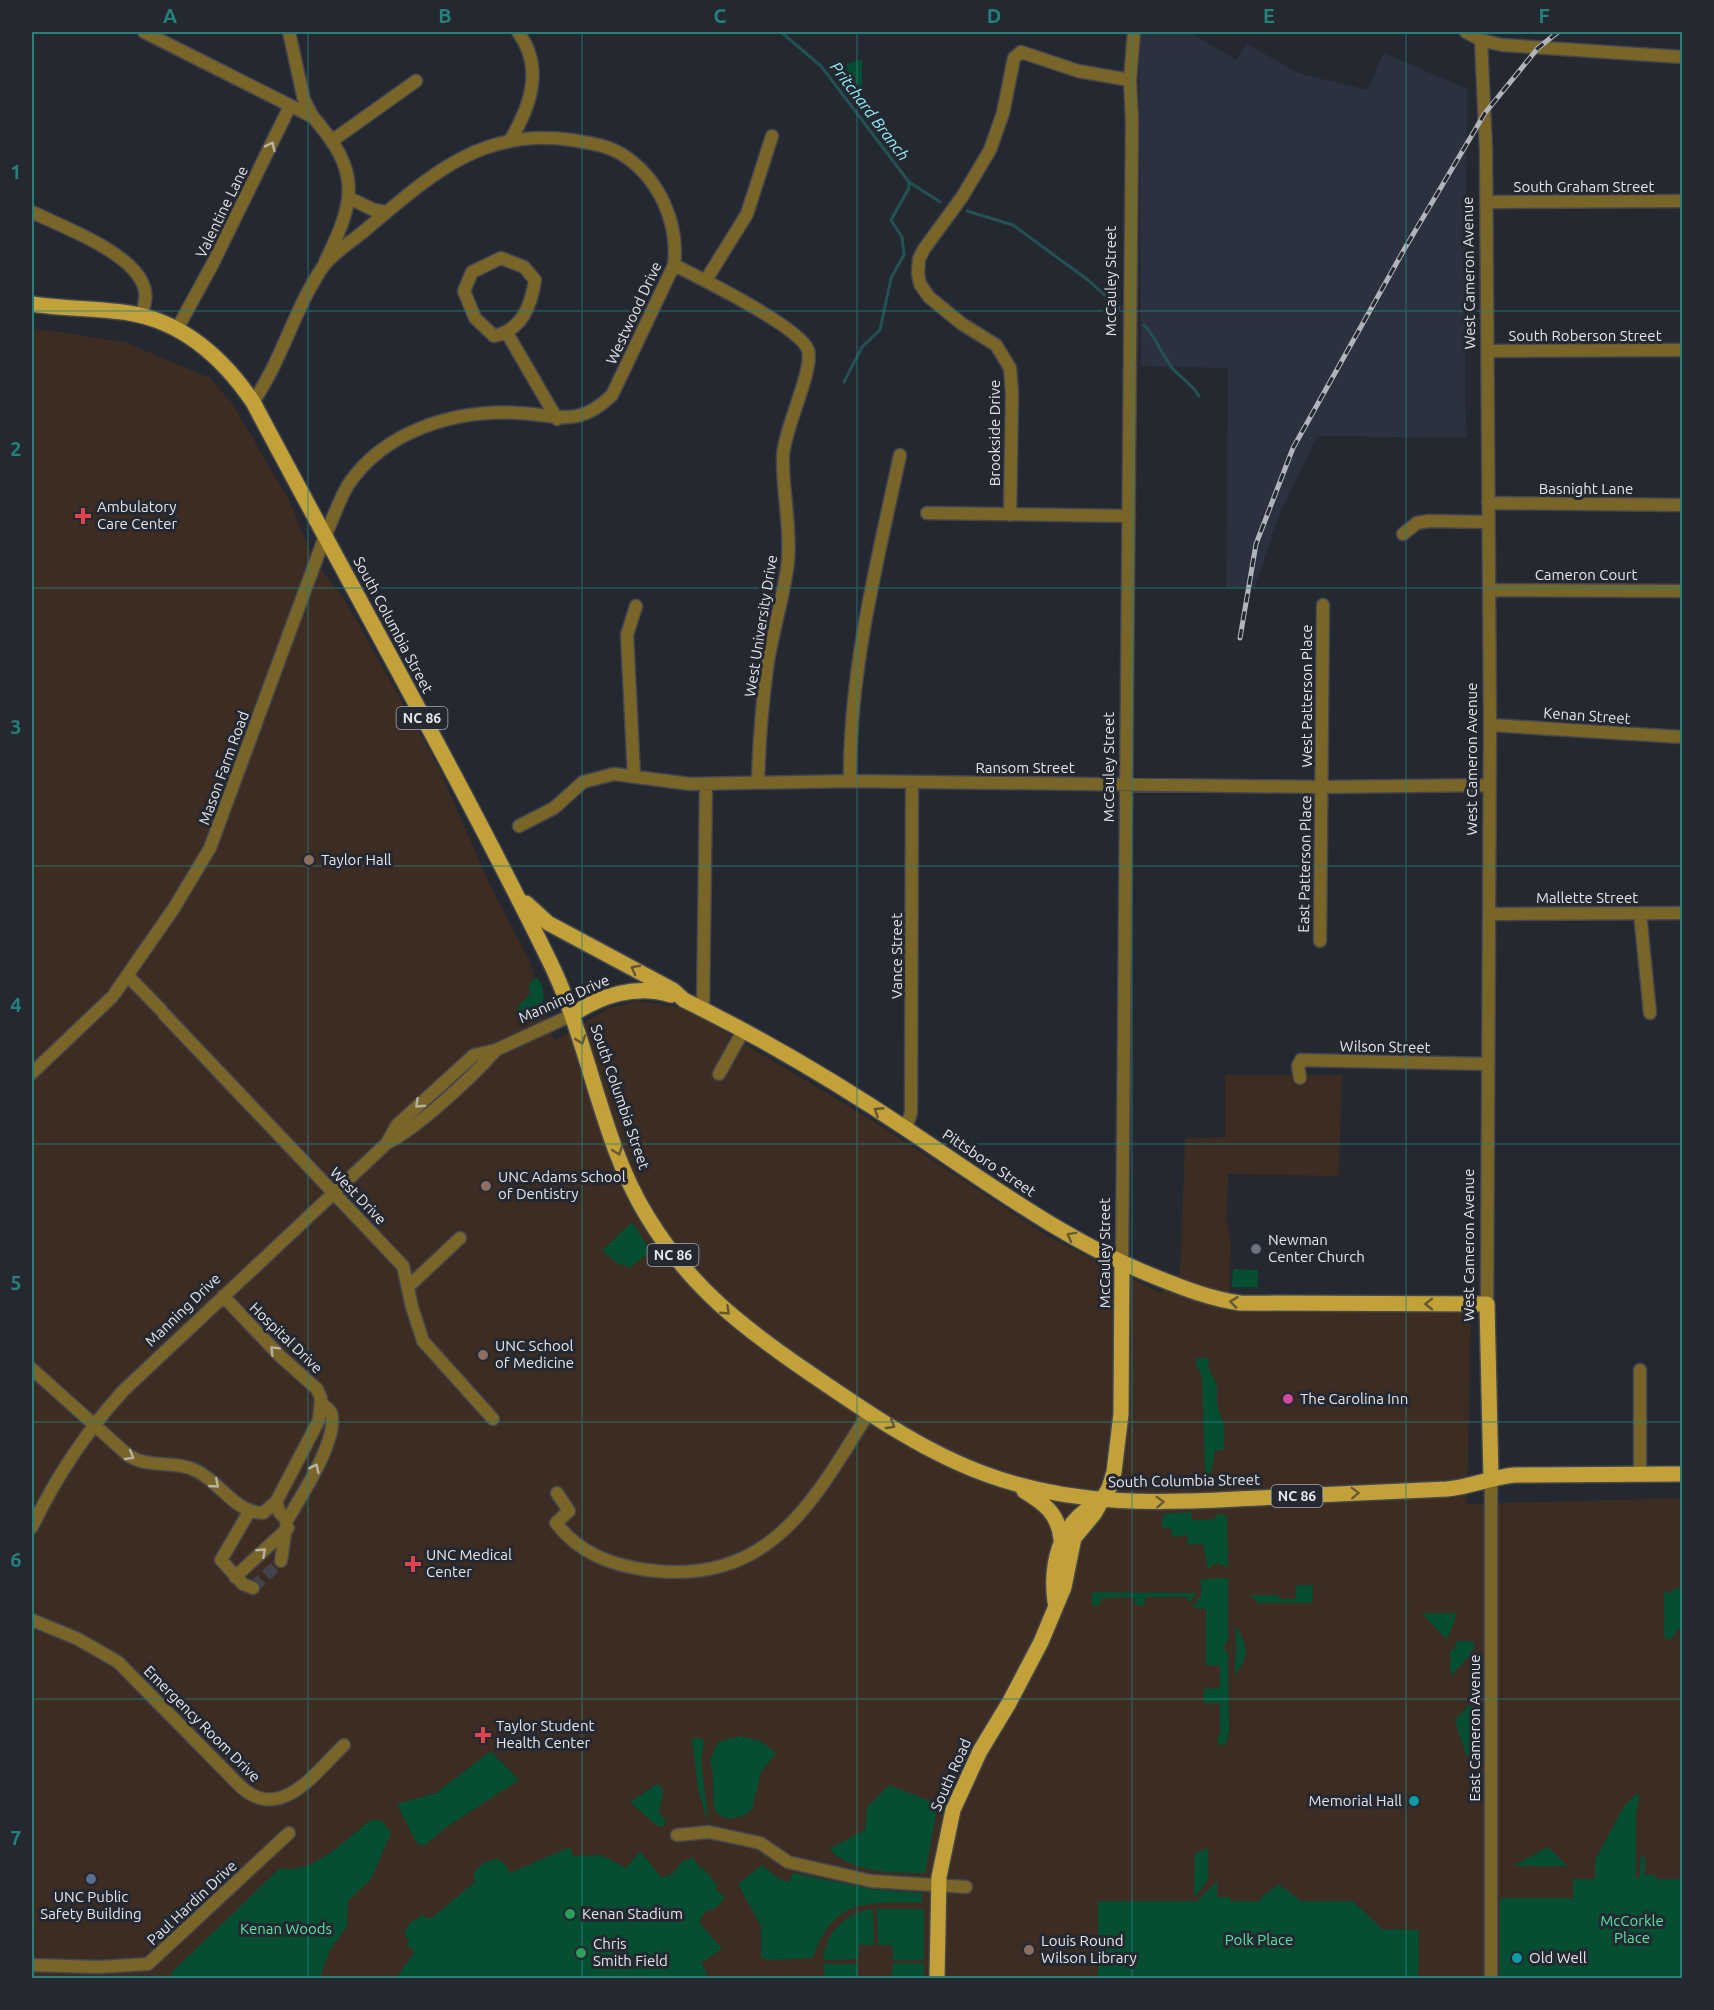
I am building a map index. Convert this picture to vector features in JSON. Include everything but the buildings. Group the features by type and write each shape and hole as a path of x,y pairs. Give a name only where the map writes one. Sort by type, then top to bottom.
{"main road":[{"name":"South Columbia Street","path":"32,304 142,316 177,329 199,342 228,367 254,402 519,900 572,1015 622,1162 645,1212 670,1251 707,1293 752,1334 869,1412 941,1455 1011,1482 1058,1494 1101,1501 1150,1503 1428,1490 1461,1488 1491,1478 1683,1474"},
{"name":"Pittsboro Street","path":"519,900 531,906 548,923 673,990 684,1000 837,1084 1002,1195 1122,1263 1204,1296 1240,1303 1487,1304"},
{"name":"Manning Drive","path":"572,1015 585,1006 634,990 659,991 684,1000"},
{"name":"McCauley Street","path":"1101,1501 1111,1482 1120,1437 1122,1263"},
{"name":"West Cameron Avenue","path":"1487,1304 1491,1478"},
{"path":"1011,1482 1052,1511 1059,1525 1061,1540"},
{"name":"South Road","path":"1055,1602 1053,1586 1061,1540 1083,1511 1101,1501"},
{"name":"South Road","path":"937,1978 938,1887 948,1828 962,1786 1031,1663 1049,1624 1055,1602 1064,1587 1074,1538 1094,1515 1101,1501"}],"street":[{"path":"144,32 313,117"},
{"path":"289,32 304,100 313,117 333,140 346,170 349,198 342,228 323,266"},
{"path":"511,139 530,102 532,88 532,67 528,49 518,32"},
{"name":"McCauley Street","path":"1122,1263 1129,516 1130,80 1134,32"},
{"path":"1466,32 1481,40 1502,45 1683,57"},
{"name":"West Cameron Avenue","path":"1481,40 1488,351 1491,914 1487,1304"},
{"name":"Brookside Drive","path":"1010,514 1012,393 1010,368 996,345 962,324 929,297 920,284 919,260 924,249 968,188 990,150 1003,113 1014,58 1021,52 1078,71 1130,80"},
{"path":"333,140 416,81"},
{"name":"Valentine Lane","path":"177,329 212,265 290,106"},
{"path":"706,280 747,214 772,136"},
{"name":"Westwood Drive","path":"254,402 268,380 323,266 386,212 451,164 511,139 533,137 588,142 607,147 639,167 655,187 666,207 676,246 674,266 612,395 591,413 575,418 557,418 516,412 474,414 409,432 373,456 348,486 326,536"},
{"path":"349,198 374,210 386,212"},
{"name":"South Graham Street","path":"1486,202 1683,201"},
{"path":"32,212 82,236 131,265 143,283 146,296 142,316"},
{"path":"501,258 524,267 536,280 531,304 516,325 507,333 494,336 475,318 464,291 472,272 501,258"},
{"name":"West University Drive","path":"674,266 706,280 801,340 808,350 807,368 789,424 783,457 789,514 788,562 767,666 758,782"},
{"path":"507,333 557,418"},
{"name":"South Roberson Street","path":"1488,351 1683,350"},
{"path":"850,782 850,743 858,666 900,455"},
{"name":"Basnight Lane","path":"1488,503 1683,505"},
{"path":"927,513 1129,516"},
{"path":"1403,534 1417,523 1429,521 1488,522"},
{"name":"Mason Farm Road","path":"32,1073 114,995 174,908 213,840 326,536"},
{"name":"Cameron Court","path":"1489,590 1683,591"},
{"name":"West Patterson Place","path":"1321,787 1323,605"},
{"path":"634,776 627,635 636,606"},
{"name":"Kenan Street","path":"1490,725 1683,737"},
{"name":"Ransom Street","path":"519,826 554,807 583,782 604,776 634,776 661,782 706,784 850,782 1321,787 1489,785"},
{"name":"Vance Street","path":"906,1129 911,1112 912,783"},
{"path":"703,1010 706,784"},
{"name":"East Patterson Place","path":"1320,941 1321,787"},
{"path":"1640,913 1650,1013"},
{"name":"Mallette Street","path":"1491,914 1683,913"},
{"name":"West Drive","path":"128,976 404,1266 423,1341 493,1419"},
{"name":"Manning Drive","path":"32,1527 66,1464 94,1425 123,1391 387,1143 397,1125 474,1055 496,1050 572,1015"},
{"path":"719,1074 743,1031"},
{"name":"Wilson Street","path":"1300,1078 1298,1066 1301,1060 1488,1064"},
{"path":"408,1287 460,1239"},
{"name":"Hospital Drive","path":"223,1296 280,1356 317,1389 322,1404 331,1411 333,1419 330,1438 288,1524"},
{"path":"32,1369 129,1456 147,1464 184,1466 199,1472 249,1512 263,1513 276,1502 319,1420 322,1404"},
{"path":"1640,1370 1640,1474"},
{"path":"557,1492 569,1510 556,1523 578,1546 595,1557 636,1569 661,1572 694,1573 720,1568 770,1543 796,1520 824,1485 869,1412"},
{"name":"East Cameron Avenue","path":"1491,1478 1491,1978"},
{"path":"276,1502 288,1524 282,1561"},
{"path":"249,1512 242,1527 222,1555 224,1564 235,1577 246,1587 253,1588"},
{"path":"235,1577 288,1524"},
{"name":"Emergency Room Drive","path":"32,1620 78,1639 118,1662 244,1791 255,1797 275,1800 296,1791 344,1745"},
{"path":"677,1834 709,1832 760,1843 788,1862 871,1881 966,1887"},
{"name":"Paul Hardin Drive","path":"32,1965 99,1967 148,1964 289,1833"}],"shaded area":[{"path":"1139,32 1190,32 1236,60 1247,44 1298,73 1367,90 1384,53 1467,89 1465,399 1467,438 1317,436 1278,518 1255,587 1226,588 1228,368 1141,366"},
{"path":"32,328 125,342 210,378 232,403 289,500 314,560 346,602 439,768 488,881 529,960 554,1041 607,1009 637,1001 685,1008 878,1124 1049,1237 1161,1293 1180,1273 1185,1139 1225,1137 1225,1075 1342,1075 1339,1176 1228,1174 1227,1223 1231,1241 1229,1309 1471,1312 1467,1504 1682,1498 1682,1978 32,1978"}],"green space":[{"path":"862,59 862,89 848,91 847,64"},
{"path":"537,977 543,990 543,1002 537,1012 524,1018 517,1007 530,994 529,984"},
{"path":"632,1222 651,1251 629,1268 624,1264 621,1266 602,1251"},
{"path":"1233,1269 1258,1270 1258,1287 1232,1287"},
{"path":"1196,1358 1208,1358 1209,1369 1217,1385 1217,1405 1224,1425 1224,1449 1215,1451 1211,1473 1208,1474 1205,1471 1202,1377 1196,1365"},
{"path":"1191,1512 1192,1520 1215,1519 1215,1515 1223,1514 1227,1518 1228,1567 1216,1563 1208,1569 1203,1544 1187,1545 1188,1535 1172,1537 1172,1529 1162,1527 1163,1514"},
{"path":"1228,1578 1228,1640 1224,1647 1228,1655 1229,1732 1225,1745 1218,1745 1220,1703 1204,1703 1204,1689 1220,1688 1220,1666 1206,1665 1206,1609 1194,1608 1194,1606 1201,1595 1201,1579"},
{"path":"1296,1585 1313,1585 1312,1603 1258,1603 1250,1595 1279,1595 1279,1599 1295,1599"},
{"path":"1675,1588 1682,1588 1682,1625 1670,1640 1664,1637 1664,1591 1671,1593"},
{"path":"1092,1592 1196,1593 1189,1604 1188,1597 1146,1597 1143,1606 1135,1605 1134,1597 1101,1598 1099,1606 1092,1606"},
{"path":"1422,1613 1457,1613 1448,1638 1443,1636"},
{"path":"1236,1625 1246,1651 1235,1676"},
{"path":"1456,1641 1473,1641 1475,1648 1470,1651 1470,1655 1451,1676 1450,1650 1455,1649"},
{"path":"1469,1705 1476,1708 1476,1757 1466,1755 1455,1720"},
{"path":"740,1736 760,1741 776,1753 761,1772 752,1809 743,1816 728,1819 716,1813 710,1759 718,1742"},
{"path":"692,1738 701,1738 704,1742 701,1760 709,1825 698,1790"},
{"path":"491,1751 519,1780 448,1826 424,1846 417,1844 397,1804 436,1793"},
{"path":"657,1784 662,1787 663,1794 659,1813 666,1821 663,1827 656,1825 630,1802"},
{"path":"889,1785 935,1803 937,1811 925,1873 887,1872 861,1867 839,1857 829,1849 865,1830 867,1807"},
{"name":"McCorkle Place","path":"1635,1795 1640,1795 1636,1814 1636,1878 1640,1878 1640,1857 1645,1857 1645,1875 1656,1875 1656,1879 1682,1879 1682,1978 1500,1978 1500,1898 1573,1898 1573,1879 1595,1879 1595,1860 1624,1806"},
{"name":"Kenan Woods","path":"371,1820 381,1820 391,1833 371,1879 348,1901 347,1926 330,1950 320,1978 170,1978 173,1971 280,1868 292,1869 317,1861"},
{"name":"Kenan Stadium","path":"570,1847 573,1856 601,1855 626,1868 640,1851 662,1878 673,1873 682,1862 693,1857 700,1869 702,1867 718,1886 715,1889 725,1897 717,1907 705,1912 699,1922 722,1949 702,1962 708,1978 396,1978 415,1952 406,1945 409,1942 404,1933 410,1923 422,1915 430,1919 475,1882 474,1872 483,1863 497,1859 505,1864 510,1873"},
{"path":"1548,1847 1567,1866 1513,1866"},
{"path":"1208,1848 1208,1880 1194,1898 1195,1854"},
{"path":"762,1865 778,1878 789,1882 793,1873 871,1889 922,1893 922,1903 868,1904 854,1908 841,1914 830,1924 813,1958 767,1960 761,1956 761,1926 738,1884"},
{"name":"Polk Place","path":"1217,1881 1217,1897 1230,1897 1230,1901 1262,1901 1260,1898 1279,1884 1301,1901 1353,1901 1382,1929 1419,1930 1418,1978 1098,1978 1098,1901 1197,1901"},
{"path":"873,1909 874,1945 859,1945 858,1959 823,1960 828,1941 839,1925 854,1914"},
{"path":"877,1909 924,1909 924,1960 893,1960 892,1945 878,1945"},
{"path":"893,1963 924,1963 924,1978 892,1978"},
{"path":"823,1964 858,1964 858,1978 825,1978"}],"waterway":[{"name":"Pritchard Branch","path":"781,32 821,66 909,182 940,202"},
{"path":"844,382 862,347 880,330 891,278 904,255 902,237 891,220 909,188 909,182"},
{"path":"967,211 1013,225 1088,280 1119,308"},
{"path":"1144,325 1173,369 1199,396"}],"tunnel":[{"path":"253,1588 281,1561"}],"railway":[{"path":"1240,638 1256,544 1293,448 1405,248 1485,113 1538,48 1558,32"}],"place":[{"name":"Ambulatory Care Center","path":"83,516"},
{"name":"Taylor Hall","path":"309,860"},
{"name":"UNC Adams School of Dentistry","path":"486,1186"},
{"name":"Newman Center Church","path":"1256,1249"},
{"name":"UNC School of Medicine","path":"483,1355"},
{"name":"The Carolina Inn","path":"1288,1399"},
{"name":"UNC Medical Center","path":"413,1564"},
{"name":"Taylor Student Health Center","path":"483,1735"},
{"name":"Memorial Hall","path":"1414,1801"},
{"name":"UNC Public Safety Building","path":"91,1879"},
{"name":"Kenan Stadium","path":"570,1914"},
{"name":"Louis Round Wilson Library","path":"1029,1950"},
{"name":"Chris Smith Field","path":"581,1953"},
{"name":"Old Well","path":"1517,1958"}]}
